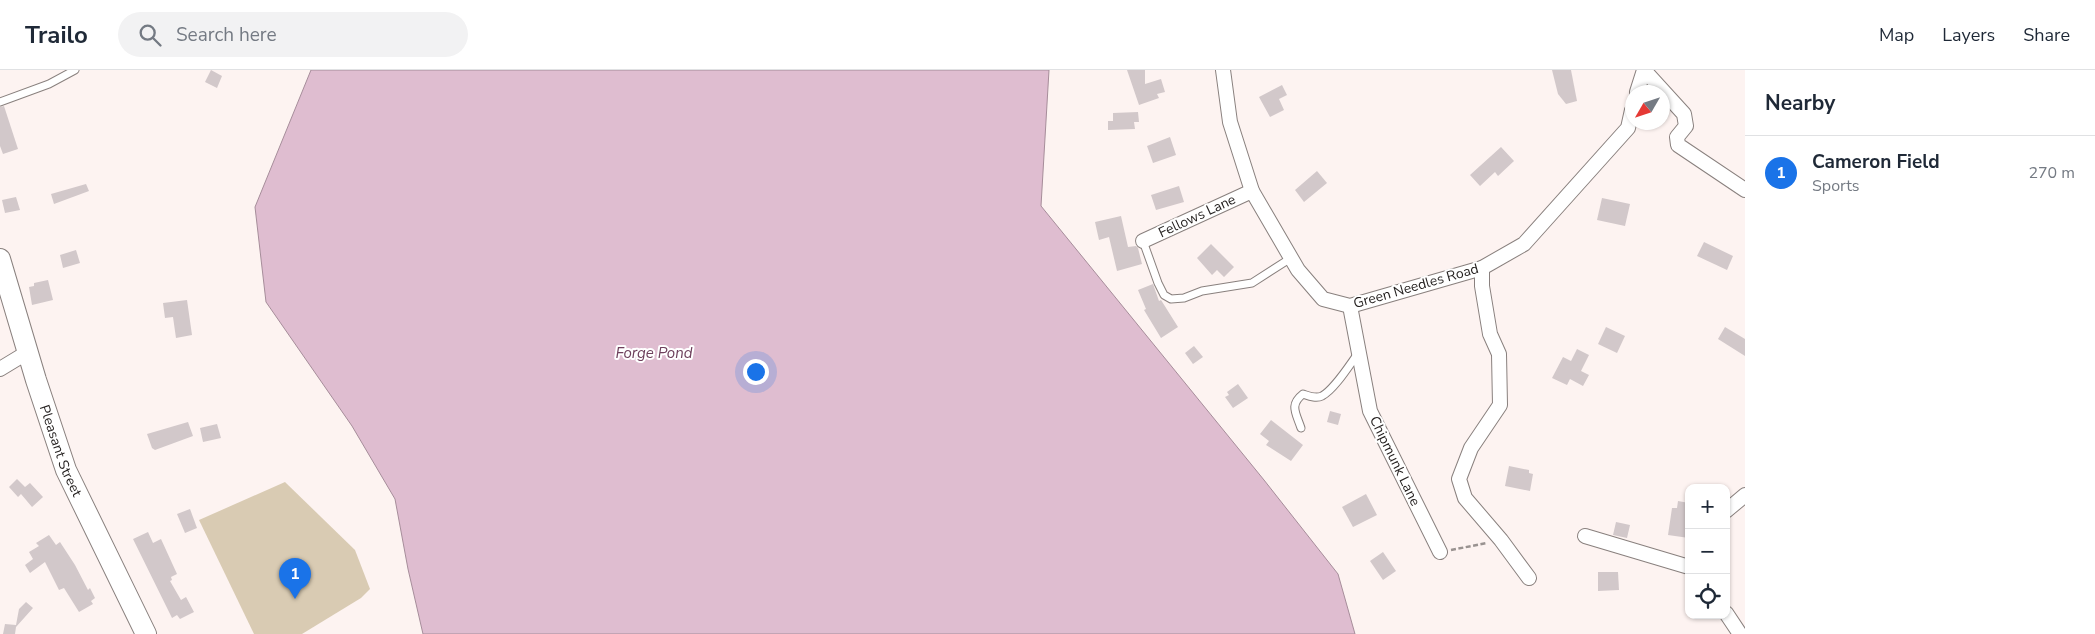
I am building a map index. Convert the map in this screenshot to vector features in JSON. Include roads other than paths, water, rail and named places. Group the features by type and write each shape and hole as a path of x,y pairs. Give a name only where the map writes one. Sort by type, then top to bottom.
{"main road":[{"name":"Pleasant Street","path":"0,259 46,413 66,470 146,634"}],"street":[{"name":"Green Needles Road","path":"1223,70 1230,122 1252,191 1298,270 1322,299 1350,306 1482,268 1524,244 1626,130"},
{"path":"1639,85 1644,70"},
{"path":"1644,70 1684,114 1686,126 1677,137 1678,145 1745,190"},
{"name":"Fellows Lane","path":"1142,242 1252,191"},
{"path":"1482,268 1482,286 1490,334 1498,354 1500,405 1471,448 1459,479 1465,498 1502,540 1529,578"},
{"name":"Chipmunk Lane","path":"1350,306 1370,411 1440,552"},
{"path":"0,369 28,352"},
{"path":"1730,508 1745,495"},
{"path":"1585,536 1685,566"},
{"path":"1730,619 1740,634"}],"lane":[{"path":"0,102 50,84 74,70"},
{"path":"1142,242 1158,284 1164,295 1171,299 1184,298 1202,291 1252,284 1291,258"},
{"path":"1300,428 1294,406 1296,400 1303,394 1314,397 1322,396 1331,389 1359,352"}],"water":[{"name":"Forge Pond","path":"311,70 1049,70 1041,206 1338,574 1355,634 423,634 395,499 352,426 266,302 255,207"}],"place":[{"name":"Cameron Field","path":"295,599"}]}
